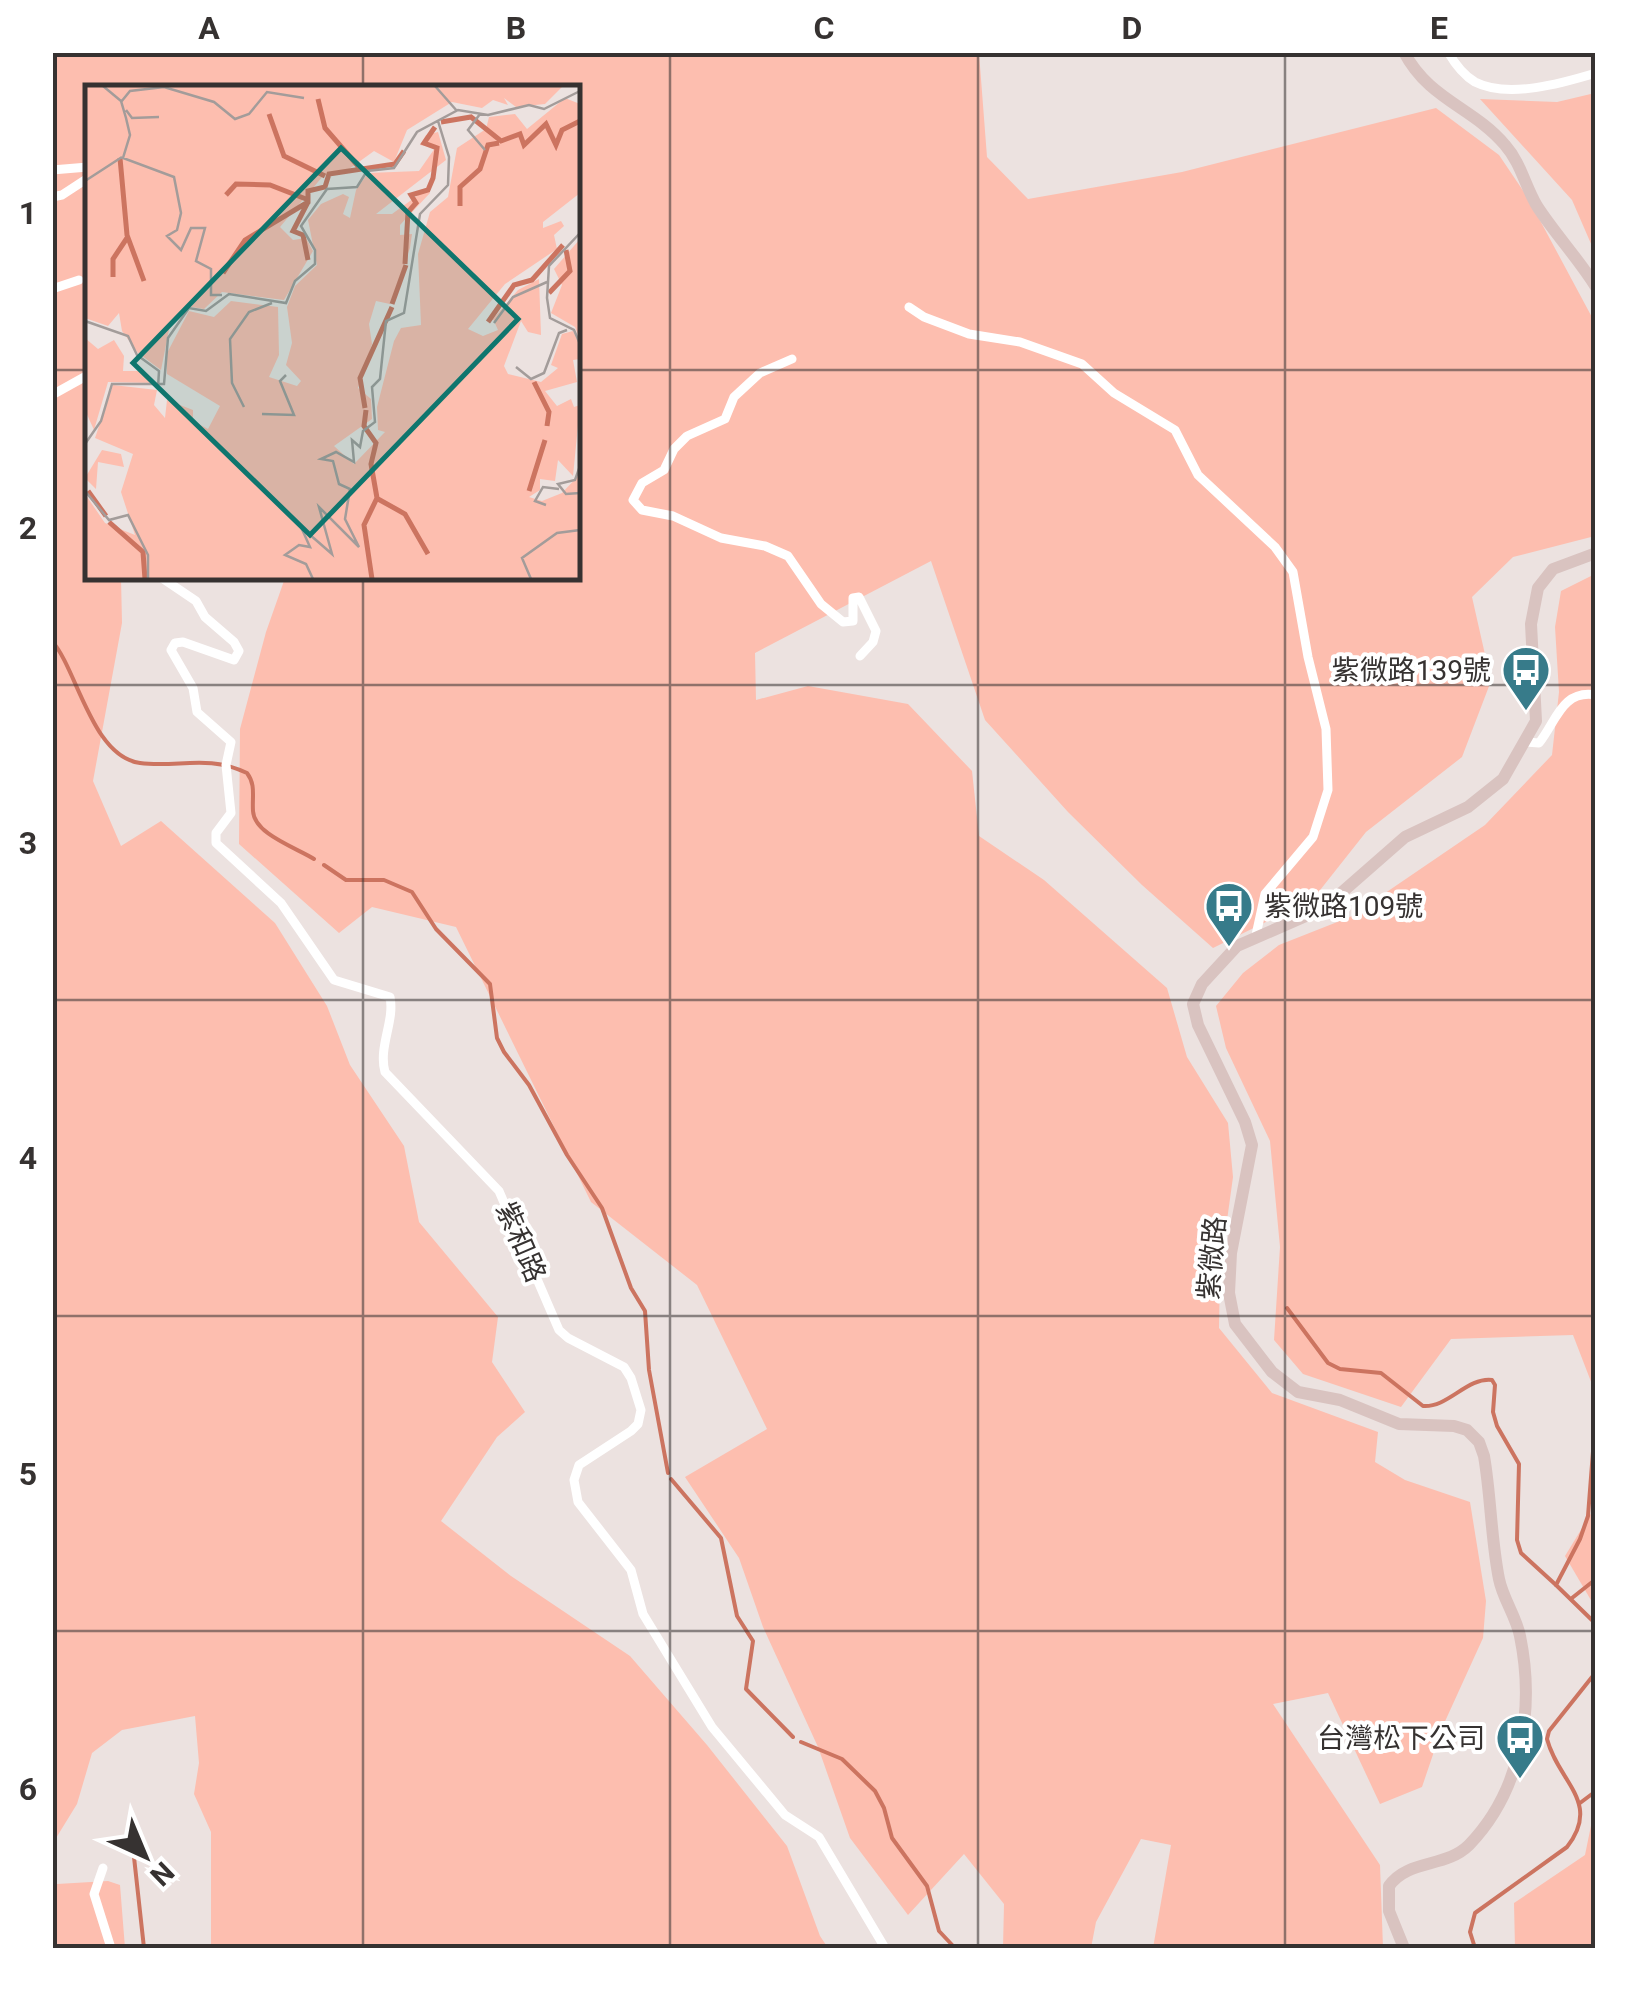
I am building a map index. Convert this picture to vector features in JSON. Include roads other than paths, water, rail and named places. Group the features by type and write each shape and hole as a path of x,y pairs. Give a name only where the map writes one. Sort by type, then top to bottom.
{"street":[{"path":"1404,52 1424,83 1504,144 1523,173 1536,205 1596,286"},
{"path":"1448,52 1471,80 1486,87 1518,88 1596,73"},
{"path":"52,170 85,167"},
{"path":"52,197 85,180"},
{"path":"52,289 79,280"},
{"path":"908,307 969,334 1020,342 1082,364 1114,393 1175,430 1198,475 1275,547 1294,572 1300,620 1326,729 1328,790 1313,836 1265,894 1256,935"},
{"path":"792,359 760,373 734,397 724,419 687,436 674,449 664,470 642,483 633,500 642,510 673,516 721,538 765,546 788,556 821,604 843,622 853,621 853,601 858,597 876,631 874,642 860,656"},
{"path":"52,394 85,377"},
{"name":"紫微路","path":"1404,1948 1389,1911 1389,1886 1406,1870 1451,1858 1469,1845 1490,1817 1518,1761 1526,1700 1520,1639 1500,1584 1488,1482 1479,1442 1467,1430 1399,1424 1340,1400 1298,1392 1272,1372 1236,1324 1230,1310 1231,1253 1252,1145 1245,1122 1198,1025 1193,1004 1202,984 1238,946 1324,908 1406,836 1481,799 1503,780 1536,721 1531,624 1538,588 1553,569 1596,553"},
{"name":"紫和路","path":"165,580 196,600 205,617 234,642 239,652 234,660 183,642 175,643 171,650 195,692 198,712 231,742 226,769 231,813 216,832 216,843 294,918 329,976 390,997 392,1008 382,1062 385,1072 500,1191 560,1330 568,1338 620,1364 632,1378 640,1402 638,1424 579,1465 574,1488 578,1502 631,1570 643,1614 712,1727 785,1815 819,1837 885,1948"},
{"path":"1526,742 1539,743 1564,703 1575,696 1596,695"},
{"path":"103,1868 94,1894 111,1948"}],"waterway":[{"path":"52,641 98,729 123,757 140,763 219,764 247,773 253,786 255,819 261,827 314,859"},
{"path":"324,865 346,880 384,880 412,892 436,929 490,984 497,1038 602,1208 631,1288 645,1311 649,1370 668,1473"},
{"path":"1287,1308 1328,1363 1340,1369 1381,1373 1423,1406 1441,1402 1474,1383 1492,1380 1497,1426 1519,1464 1517,1540 1521,1553 1556,1585"},
{"path":"1596,1413 1588,1516 1556,1585 1596,1624"},
{"path":"671,1479 721,1538 737,1616 753,1641 746,1689 793,1737"},
{"path":"1572,1598 1596,1579"},
{"path":"1475,1948 1470,1932 1475,1913 1567,1847 1577,1831 1579,1804 1547,1739 1549,1731 1596,1672"},
{"path":"801,1742 842,1759 875,1791 892,1838 927,1886 939,1931 955,1948"},
{"path":"1580,1803 1596,1791"},
{"path":"133,1848 144,1948"}],"place":[{"name":"紫微路139號","path":"1526,712"},
{"name":"紫微路109號","path":"1229,948"},
{"name":"台灣松下公司","path":"1520,1780"}]}
